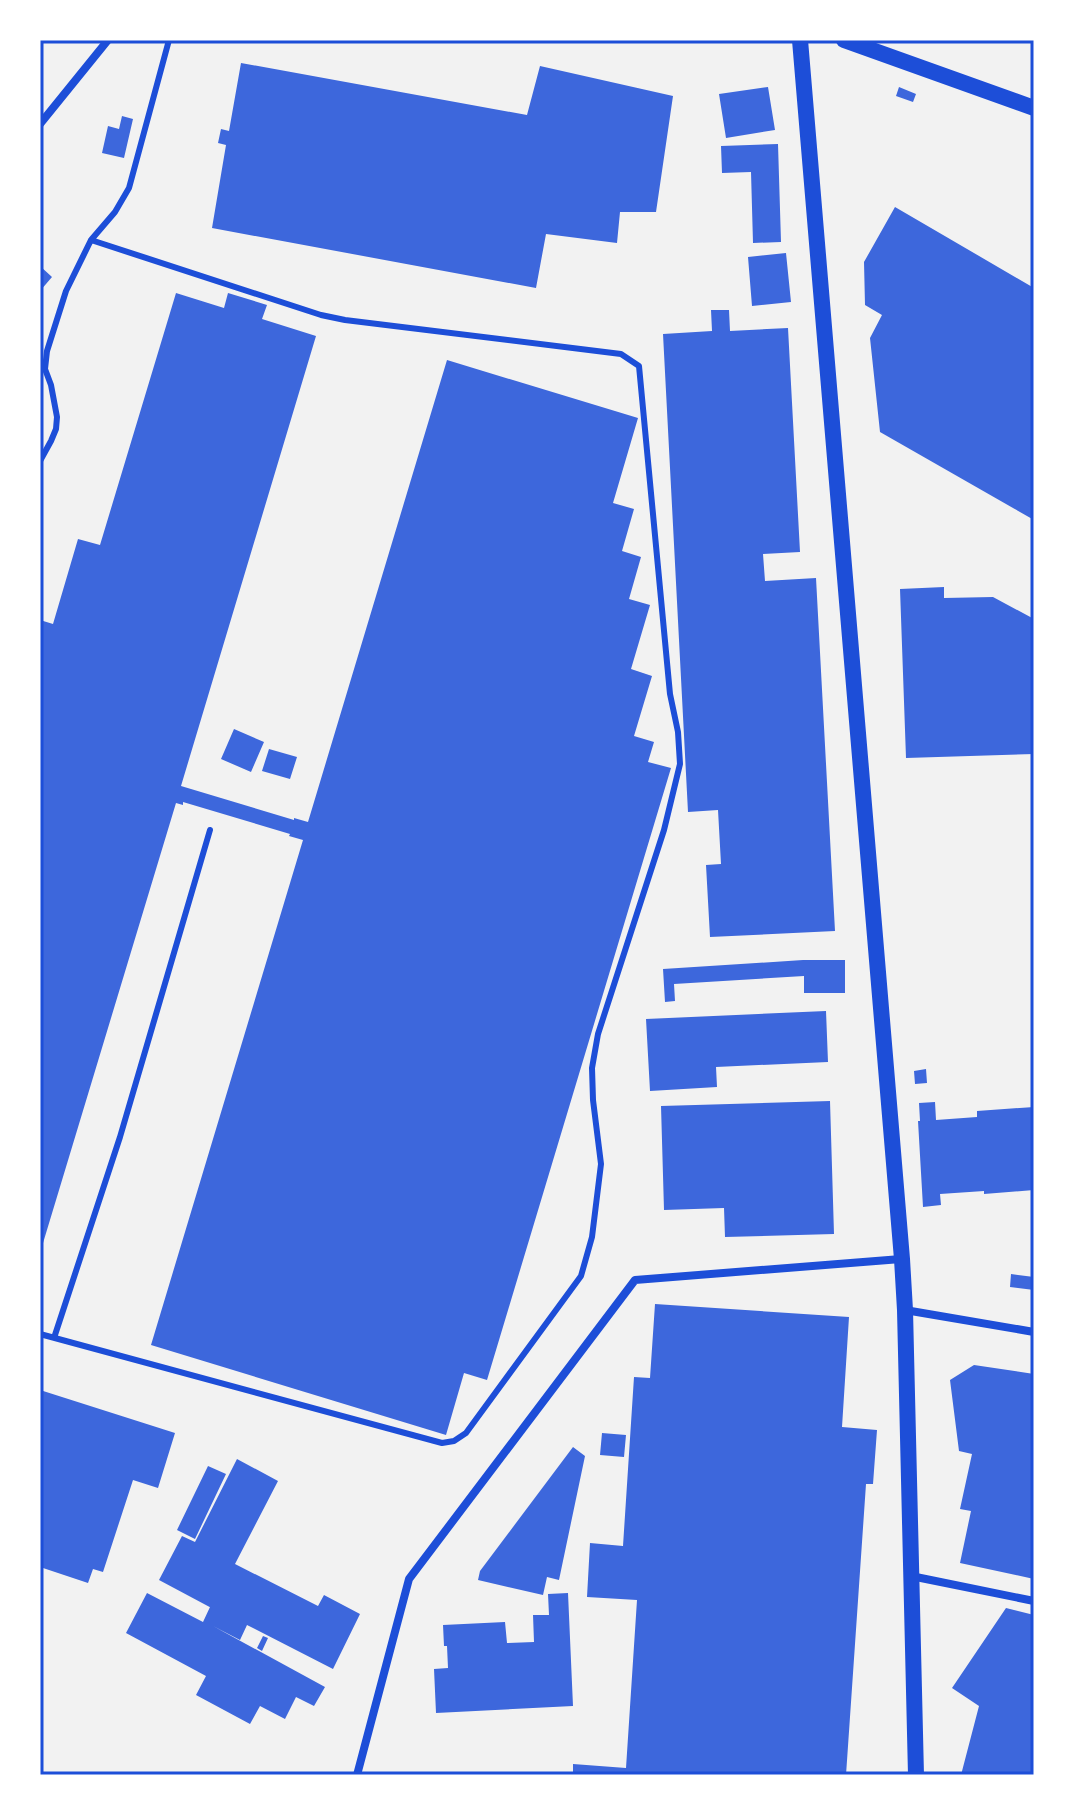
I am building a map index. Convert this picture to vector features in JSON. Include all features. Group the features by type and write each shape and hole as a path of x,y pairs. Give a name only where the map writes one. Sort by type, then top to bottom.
{"main road":[{"path":"800,40 902,1259 916,1775"},
{"path":"844,40 1034,108"}],"street":[{"path":"40,124 108,40"},
{"path":"357,1775 409,1579 635,1280 902,1259"},
{"path":"905,1310 1034,1332"},
{"path":"910,1576 1034,1601"}],"lane":[{"path":"40,461 56,429 57,417 45,369 47,351 66,291 91,240 115,212 129,188 169,40"},
{"path":"40,1334 442,1443 454,1441 466,1433 581,1276 592,1237 601,1164 592,1068 598,1034 664,830 680,764 678,732 668,678 639,366 621,354 321,315 91,240"},
{"path":"54,1338 120,1137 210,830"}],"building":[{"path":"241,63 527,115 540,66 673,96 656,212 620,212 617,243 546,234 536,288 212,228 226,145 218,143 221,129 229,131"},
{"path":"768,87 775,130 726,138 719,94"},
{"path":"899,87 916,94 913,102 896,96"},
{"path":"122,116 133,119 124,158 102,153 108,126 119,129"},
{"path":"778,144 781,242 753,243 751,172 722,173 721,146"},
{"path":"895,207 1034,288 1034,520 880,432 870,338 882,315 865,305 864,262"},
{"path":"786,253 791,302 752,306 748,257"},
{"path":"40,266 52,277 40,291"},
{"path":"176,293 224,308 228,293 267,305 262,319 316,336 181,786 294,820 308,822 447,360 638,418 613,503 634,509 622,551 641,557 629,599 650,605 631,669 652,676 634,736 654,742 648,762 671,768 487,1380 464,1373 446,1435 151,1345 303,840 290,834 183,802 183,805 176,803 40,1253 40,620 53,624 78,539 100,545"},
{"path":"711,310 729,310 730,331 788,328 800,552 763,554 765,581 816,578 835,931 710,937 706,865 721,864 718,810 688,812 663,334 712,331"},
{"path":"944,587 944,598 993,597 1034,619 1034,754 906,758 900,589"},
{"path":"234,729 264,742 251,772 221,759"},
{"path":"269,749 297,757 290,779 262,771"},
{"path":"845,960 845,993 804,993 804,976 674,984 675,1001 665,1002 663,969"},
{"path":"826,1011 828,1062 716,1067 717,1087 650,1091 646,1019"},
{"path":"926,1069 927,1083 915,1084 914,1071"},
{"path":"830,1101 834,1234 725,1237 724,1208 664,1210 661,1106"},
{"path":"935,1102 936,1120 977,1117 977,1111 1034,1107 1034,1190 940,1194 941,1205 923,1207 919,1103"},
{"path":"1011,1274 1034,1277 1034,1290 1010,1287"},
{"path":"655,1304 849,1317 842,1427 877,1430 873,1484 866,1484 846,1775 573,1775 573,1764 626,1768 637,1600 587,1597 590,1543 623,1546 634,1377 650,1378"},
{"path":"974,1365 1034,1374 1034,1579 960,1563 971,1511 960,1509 972,1454 959,1451 950,1380"},
{"path":"40,1390 175,1433 158,1488 133,1480 103,1572 93,1569 88,1583 40,1567"},
{"path":"602,1433 626,1435 624,1457 600,1455"},
{"path":"573,1447 585,1456 559,1580 547,1577 543,1595 478,1580 480,1571"},
{"path":"237,1459 278,1481 235,1564 318,1606 324,1595 360,1614 333,1669 247,1625 240,1640 213,1626 325,1687 314,1706 296,1697 285,1719 260,1706 250,1724 196,1695 206,1676 126,1633 147,1593 203,1622 210,1607 159,1580 182,1536 195,1542"},
{"path":"208,1466 226,1474 195,1539 177,1530"},
{"path":"568,1593 573,1706 436,1713 434,1669 448,1668 443,1625 505,1622 507,1643 534,1642 533,1615 549,1615 548,1594"},
{"path":"1006,1608 1034,1615 1034,1775 961,1775 979,1706 952,1688"},
{"path":"263,1636 268,1638 262,1651 257,1648"}]}
